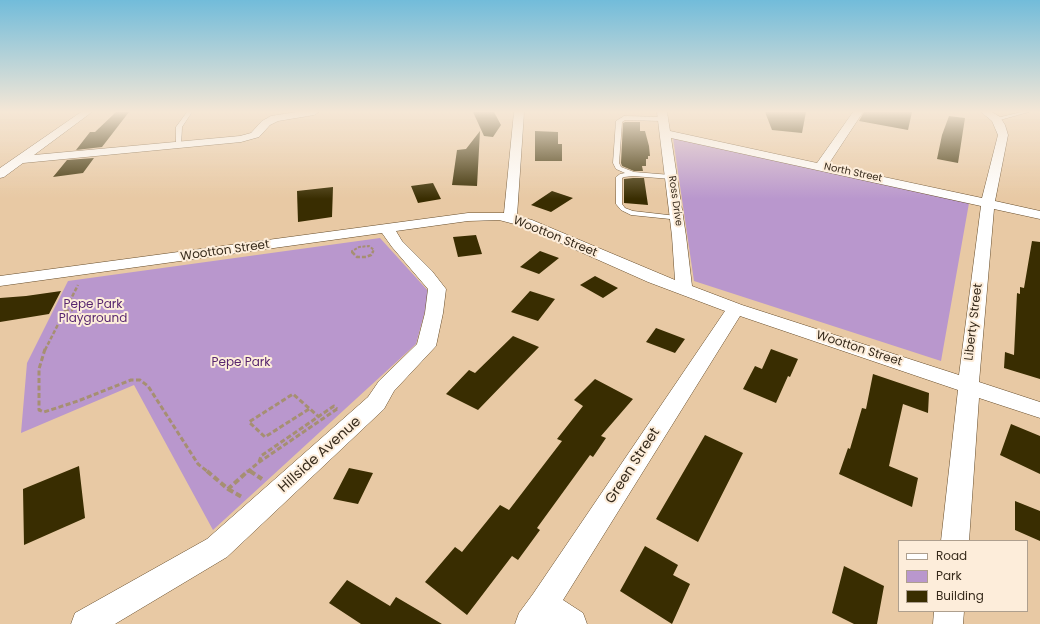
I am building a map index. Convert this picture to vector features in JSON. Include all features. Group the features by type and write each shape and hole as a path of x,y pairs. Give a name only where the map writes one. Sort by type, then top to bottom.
{"street":[{"path":"0,174 46,141"},
{"path":"20,160 216,141"},
{"path":"510,218 517,141"},
{"name":"Ross Drive","path":"666,141 677,218 684,290"},
{"name":"North Street","path":"703,141 1040,215"},
{"path":"821,166 838,141"},
{"name":"Liberty Street","path":"955,540 969,386 969,369 988,203 1003,141"},
{"name":"Wootton Street","path":"0,281 468,217 489,216 510,218 527,223 654,278 736,309 1040,410"},
{"name":"Hillside Avenue","path":"86,624 217,548 376,403 386,386 426,346 434,313 437,289 397,244 386,229"},
{"name":"Green Street","path":"536,614 736,309"},
{"path":"948,624 949,612"},
{"path":"536,614 572,624"}],"lane":[{"path":"178,141 178,146"},
{"path":"618,141 616,163 618,168 633,174"},
{"path":"671,177 633,174 619,177 619,204 623,209 645,216 677,218"}],"path":[{"path":"369,246 374,250 371,255 357,257 352,253 352,251 359,247 369,246"},
{"path":"85,282 78,285 45,349 39,369 39,410 44,412 78,402 131,380 140,380 148,386 198,464 228,489 258,463 342,406"},
{"path":"65,311 73,310"},
{"path":"309,409 265,437 249,422 293,394 319,417"},
{"path":"258,463 261,456 334,406 337,410"}],"green space":[{"path":"673,141 687,141 969,203 941,361 694,281"},
{"name":"Pepe Park","path":"380,238 430,293 416,344 213,530 134,385 21,433 27,363 68,281"}],"building":[{"path":"83,141 107,141 102,147 76,150"},
{"path":"472,141 479,141 477,186 452,185 457,150 466,149"},
{"path":"535,141 558,141 558,144 562,144 562,161 535,161"},
{"path":"622,141 648,141 650,156 646,159 646,166 642,166 643,171 634,171 622,166"},
{"path":"941,141 961,141 958,163 937,159"},
{"path":"94,158 83,173 53,177 67,160"},
{"path":"644,178 648,205 624,203 624,179"},
{"path":"433,183 441,199 418,203 411,186"},
{"path":"333,187 332,217 298,222 297,191"},
{"path":"552,191 573,198 551,212 531,205"},
{"path":"476,235 482,254 458,257 453,237"},
{"path":"1032,241 1040,242 1040,379 1004,368 1005,352 1014,355 1017,293 1020,294 1020,287 1024,288"},
{"path":"540,251 559,258 539,274 520,267"},
{"path":"595,276 618,288 603,298 580,285"},
{"path":"61,291 49,314 0,322 0,298"},
{"path":"530,291 555,299 538,321 511,312"},
{"path":"656,328 685,339 675,353 646,342"},
{"path":"513,336 539,347 478,410 446,394 469,370 475,373"},
{"path":"771,349 798,359 790,377 788,376 776,403 743,389 755,366 762,369"},
{"path":"873,374 929,393 928,413 903,404 889,466 918,478 912,507 839,474 848,448 850,449 862,408 866,409"},
{"path":"595,379 633,399 601,436 606,438 593,457 590,455 537,528 540,530 518,560 512,556 467,615 425,582 455,547 462,552 500,505 509,510 562,441 557,439 583,406 574,400"},
{"path":"1011,424 1040,436 1040,474 1000,455"},
{"path":"705,435 743,453 698,542 656,519"},
{"path":"79,466 85,518 24,545 23,489"},
{"path":"349,468 373,473 358,504 333,499"},
{"path":"1015,501 1040,511 1040,541 1015,530"},
{"path":"645,546 678,565 673,575 690,584 672,624 620,591"},
{"path":"844,566 884,586 877,624 854,624 832,613"},
{"path":"347,580 390,606 396,597 442,624 361,624 329,603"}],"park label":[{"name":"Pepe Park Playground","path":"93,312"}]}
